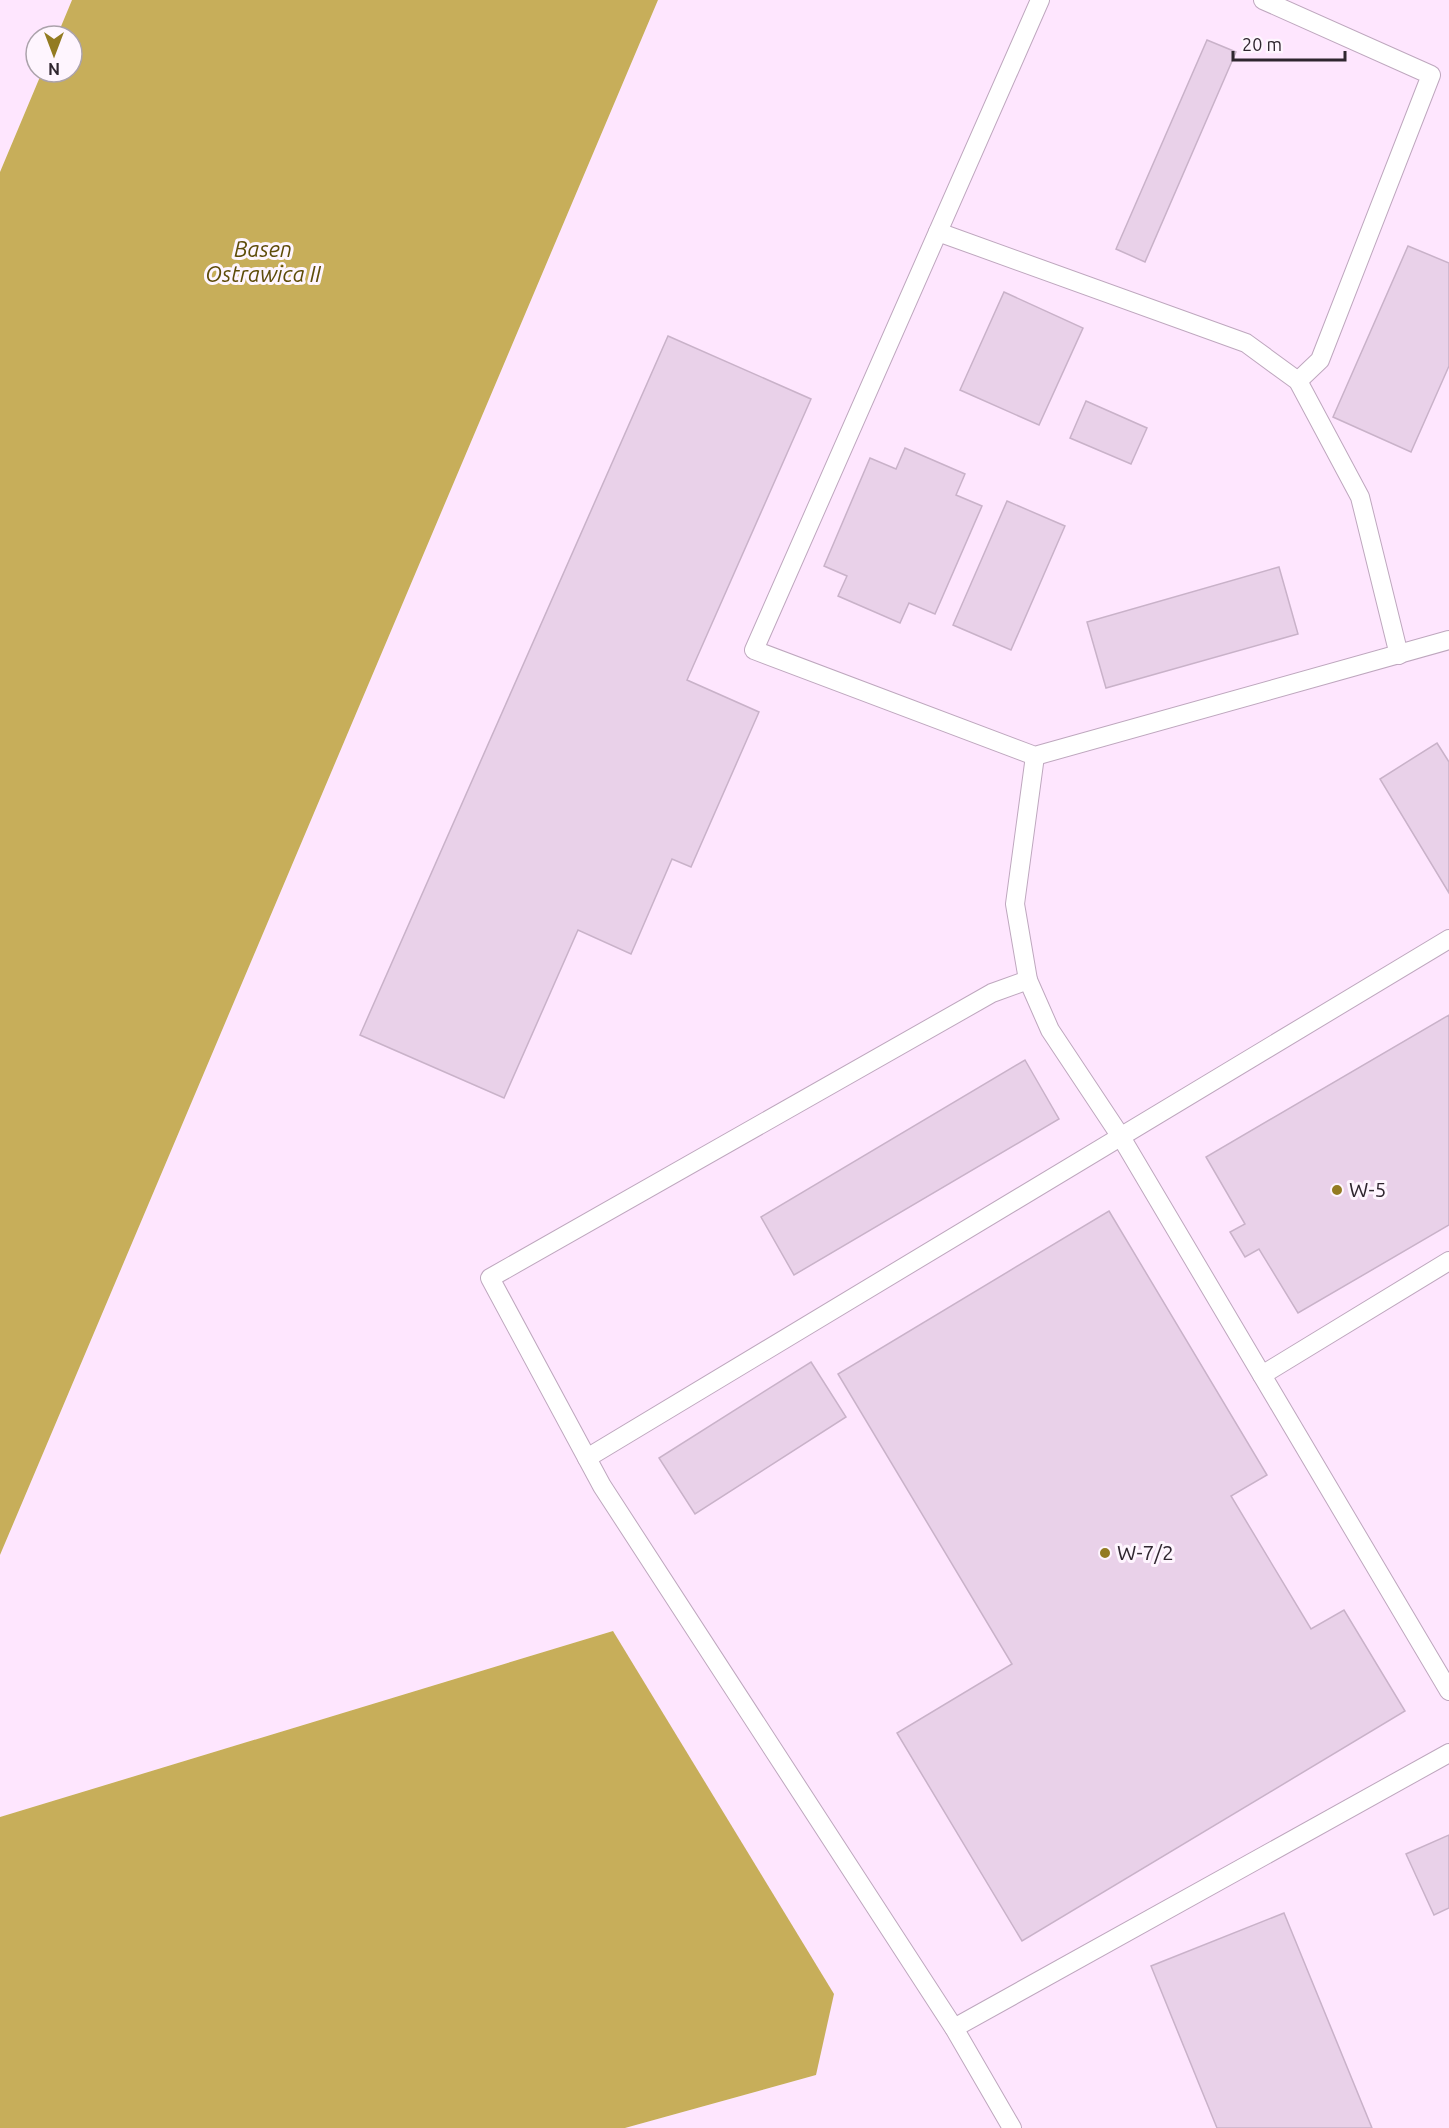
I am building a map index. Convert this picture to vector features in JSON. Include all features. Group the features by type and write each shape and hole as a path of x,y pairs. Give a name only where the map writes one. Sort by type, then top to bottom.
{"lane":[{"path":"1040,0 754,650 1035,756 1449,640"},
{"path":"1263,0 1431,75 1320,360 1298,381"},
{"path":"938,232 1245,343 1298,381 1360,497 1399,655"},
{"path":"1035,756 1015,904 1028,980 1050,1030 1121,1137 1449,1691"},
{"path":"587,1458 1449,939"},
{"path":"1012,2128 954,2028 602,1485 490,1278 992,993 1028,980"},
{"path":"1262,1375 1449,1261"},
{"path":"954,2028 1449,1753"}],"shaded area":[{"path":"0,0 72,0 62,24 24,24 24,84 37,84 0,172"},
{"path":"658,0 1449,0 1449,2128 625,2128 816,2075 613,1631 0,1817 0,1555"}],"water":[{"name":"Basen Ostrawica II","path":"72,0 658,0 0,1555 0,172 37,84 84,84 84,24 62,24"},
{"path":"613,1631 834,1994 816,2075 625,2128 0,2128 0,1817"}],"building":[{"path":"1207,40 1236,52 1145,262 1116,249"},
{"path":"1408,246 1449,263 1449,366 1411,452 1333,417"},
{"path":"1004,292 1083,328 1039,425 960,390"},
{"path":"668,336 811,399 687,680 759,712 691,867 672,859 631,954 578,930 504,1098 360,1035"},
{"path":"1086,401 1147,428 1131,464 1070,438"},
{"path":"905,448 965,474 956,495 982,506 935,614 909,603 900,623 838,596 847,576 824,566 870,458 896,469"},
{"path":"1007,501 1065,526 1011,650 953,625"},
{"path":"1279,567 1298,634 1106,688 1087,622"},
{"path":"1437,743 1449,762 1449,893 1380,779"},
{"name":"W-5","path":"1449,1015 1449,1225 1298,1313 1259,1249 1245,1257 1230,1232 1245,1224 1206,1157"},
{"path":"1025,1060 1059,1119 794,1275 761,1217"},
{"name":"W-7/2","path":"1109,1211 1267,1475 1231,1496 1311,1629 1344,1610 1405,1711 1022,1941 897,1733 1012,1664 838,1374"},
{"path":"811,1362 846,1417 695,1514 659,1458"},
{"path":"1449,1835 1449,1908 1434,1915 1406,1854"},
{"path":"1284,1913 1372,2128 1217,2128 1151,1966"}],"place":[{"name":"W-5","path":"1337,1190"},
{"name":"W-7/2","path":"1105,1553"}]}
